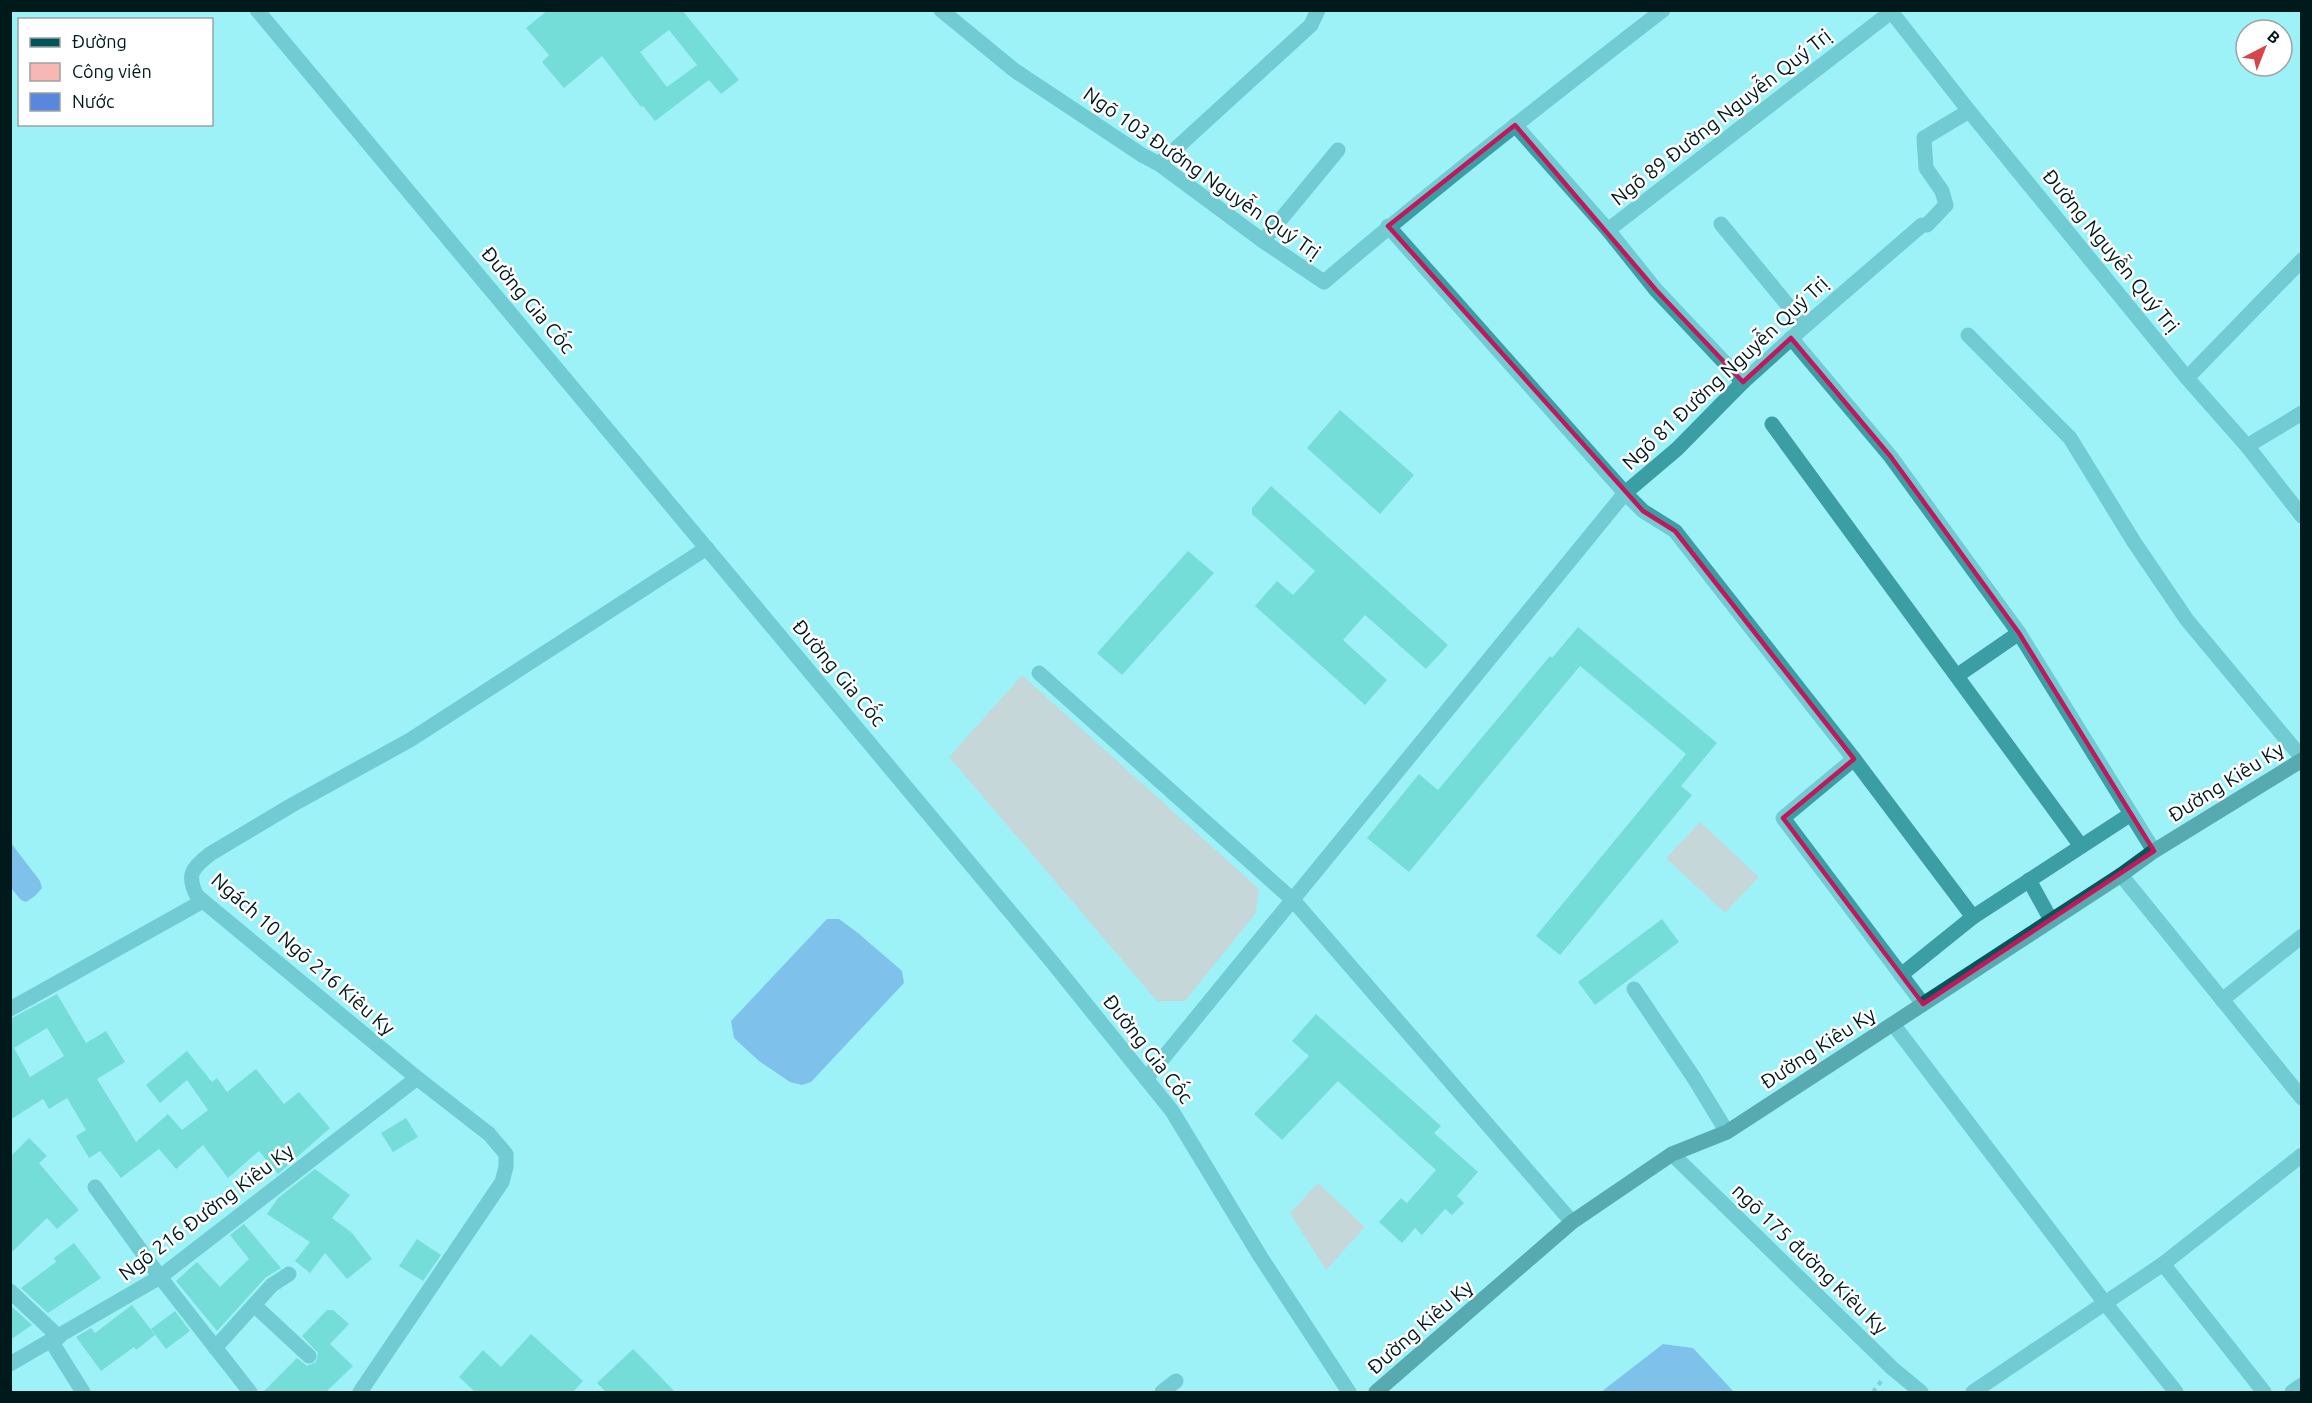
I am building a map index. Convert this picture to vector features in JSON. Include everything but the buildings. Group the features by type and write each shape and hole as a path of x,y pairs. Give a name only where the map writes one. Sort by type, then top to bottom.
{"main road":[{"name":"Đường Kiêu Kỵ","path":"1376,1392 1572,1222 1672,1154 1726,1132 2121,875 2154,851 2301,759"}],"street":[{"name":"Đường Gia Cốc","path":"257,10 1046,954 1172,1111 1260,1256 1349,1392"},
{"name":"Ngõ 103 Đường Nguyễn Quý Trị","path":"941,10 1014,70 1159,164 1263,241 1324,282 1388,226 1663,10"},
{"path":"1159,164 1311,25 1318,10"},
{"name":"Đường Nguyễn Quý Trị","path":"1891,11 1969,111 2187,378 2247,446 2301,516"},
{"name":"Ngõ 89 Đường Nguyễn Quý Trị","path":"1743,382 1656,290 1608,230 1891,11"},
{"name":"Ngõ 81 Đường Nguyễn Quý Trị","path":"1388,226 1625,493 1677,449 1743,382 1791,338 1922,225 1927,225 1946,205 1942,191 1926,168 1924,138 1969,111"},
{"path":"1515,125 1608,230"},
{"path":"1263,241 1338,150"},
{"path":"1721,224 1805,326"},
{"path":"2187,378 2301,260"},
{"path":"1968,335 2070,438 2134,542 2187,620 2301,759"},
{"path":"1791,338 1890,457 2019,633 2154,851"},
{"path":"2247,446 2301,413"},
{"path":"1772,424 2081,846"},
{"path":"1146,1079 1625,493 1643,511 1675,531 1854,759 1973,917"},
{"name":"Ngách 10 Ngõ 216 Kiêu Kỵ","path":"360,1392 502,1182 506,1167 506,1154 500,1144 197,896 191,884 191,873 199,862 210,854 292,805 410,740 707,548"},
{"path":"1958,675 2019,633"},
{"path":"1039,673 1293,900 1572,1222"},
{"path":"1854,759 1783,818 1923,1004"},
{"path":"1901,975 1973,917 2131,814"},
{"path":"2121,875 2301,1098"},
{"path":"2028,880 2051,920"},
{"path":"10,1009 203,901"},
{"path":"2222,1000 2301,936"},
{"path":"1634,989 1695,1078 1726,1132"},
{"path":"1893,1024 2105,1303 2176,1392"},
{"name":"Ngõ 216 Đường Kiêu Kỵ","path":"10,1364 160,1277 417,1078"},
{"name":"ngõ 175 đường Kiêu Kỵ","path":"1672,1154 1892,1368 1921,1392"},
{"path":"1973,1392 2163,1264 2301,1155"},
{"path":"95,1187 160,1277 250,1392"},
{"path":"2163,1264 2264,1392"},
{"path":"215,1348 272,1285 289,1274"},
{"path":"10,1291 55,1339 83,1392"},
{"path":"254,1305 309,1356"},
{"path":"1162,1392 1176,1381"},
{"path":"2292,1392 2301,1385"}],"highlighted area":[{"path":"1515,125 1656,290 1743,382 1791,338 1891,457 2019,633 2154,851 1923,1004 1783,818 1854,759 1675,531 1643,511 1388,226"}],"green space":[{"path":"1022,675 1259,889 1256,913 1185,1001 1157,1001 949,757"},
{"path":"1700,822 1759,877 1725,913 1666,858"},
{"path":"1318,1183 1365,1227 1326,1270 1290,1213"}],"water":[{"path":"11,843 40,881 42,888 26,902 21,900 11,888"},
{"path":"827,919 839,919 858,933 902,971 904,983 811,1082 802,1085 790,1082 759,1061 734,1038 731,1021"},
{"path":"1663,1344 1693,1348 1734,1392 1601,1392"}]}
